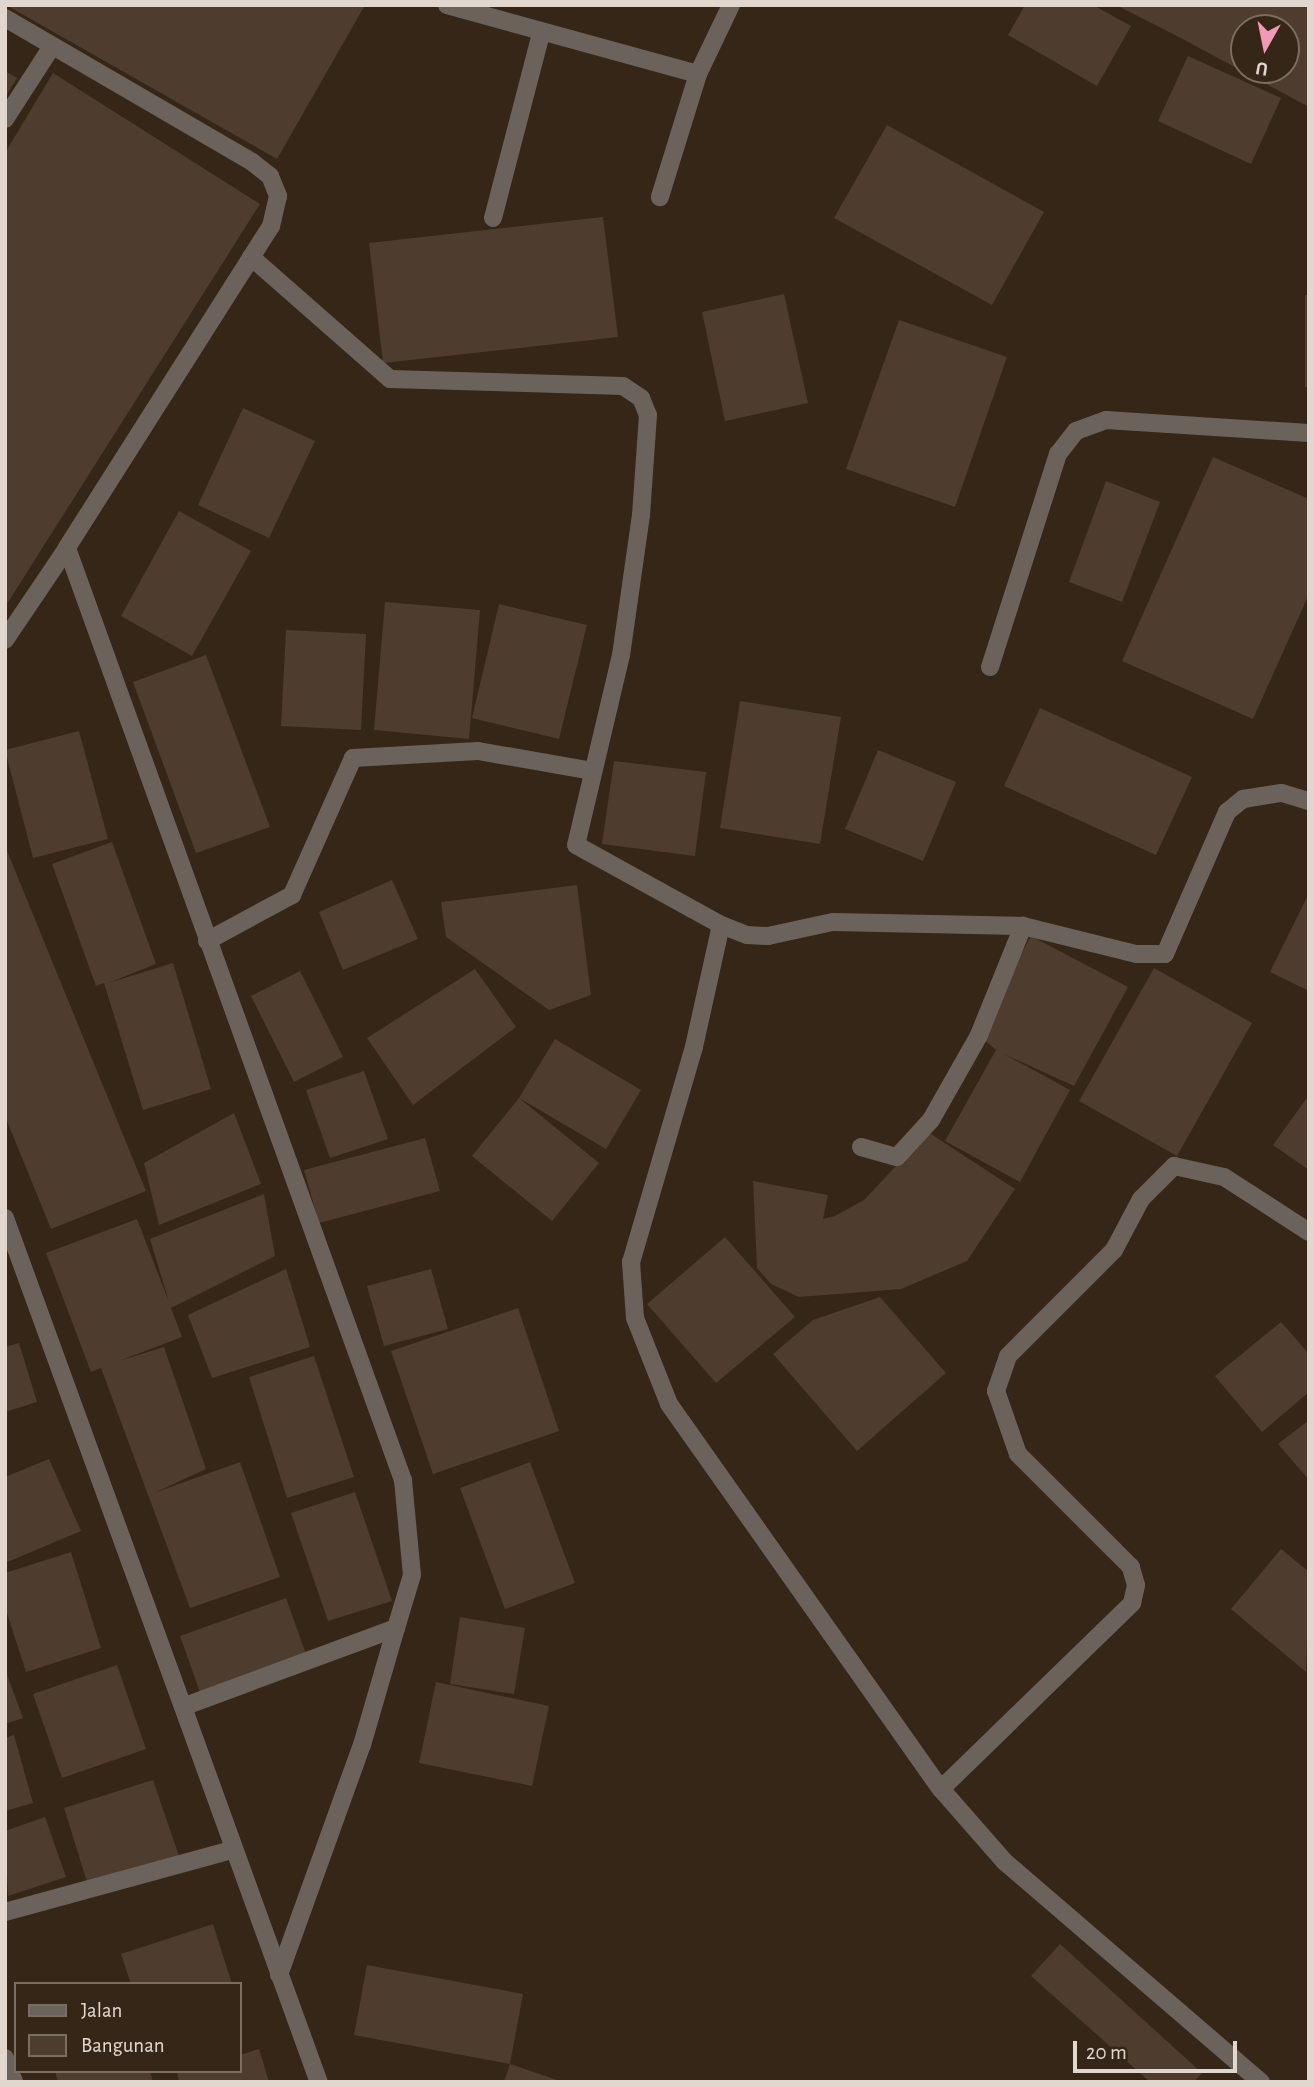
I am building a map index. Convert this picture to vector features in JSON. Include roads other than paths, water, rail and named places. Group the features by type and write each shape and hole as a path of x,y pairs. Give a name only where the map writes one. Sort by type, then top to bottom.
{"street":[{"path":"447,5 541,34 698,74"},
{"path":"660,197 698,74 731,5"},
{"path":"5,18 51,48 270,176 278,196 275,213 251,257 67,548 5,640"},
{"path":"493,218 541,34"},
{"path":"5,119 51,48"},
{"path":"251,257 390,379 623,386 641,398 648,415 641,515 621,655 576,845 721,925 747,936 768,936 833,922 1023,926 1136,954 1165,954 1227,812 1243,799 1282,793 1309,801"},
{"path":"990,667 1058,454 1076,431 1106,420 1309,433"},
{"path":"67,548 403,1480 411,1574 362,1745 279,1975"},
{"path":"207,940 292,895 353,758 478,751 593,771"},
{"path":"721,925 672,1126 636,1236 630,1291 635,1318 669,1404 941,1789 1005,1862 1261,2082"},
{"path":"861,1147 897,1157 931,1120 979,1035 1023,926"},
{"path":"941,1789 1132,1603 1136,1585 1131,1567 1018,1454 996,1391 1007,1356 1114,1250 1141,1199 1174,1166 1224,1177 1309,1232"},
{"path":"5,1218 183,1707 232,1850 319,2082"},
{"path":"183,1707 396,1628"},
{"path":"5,1912 232,1850"},
{"path":"5,2058 14,2082"}]}
